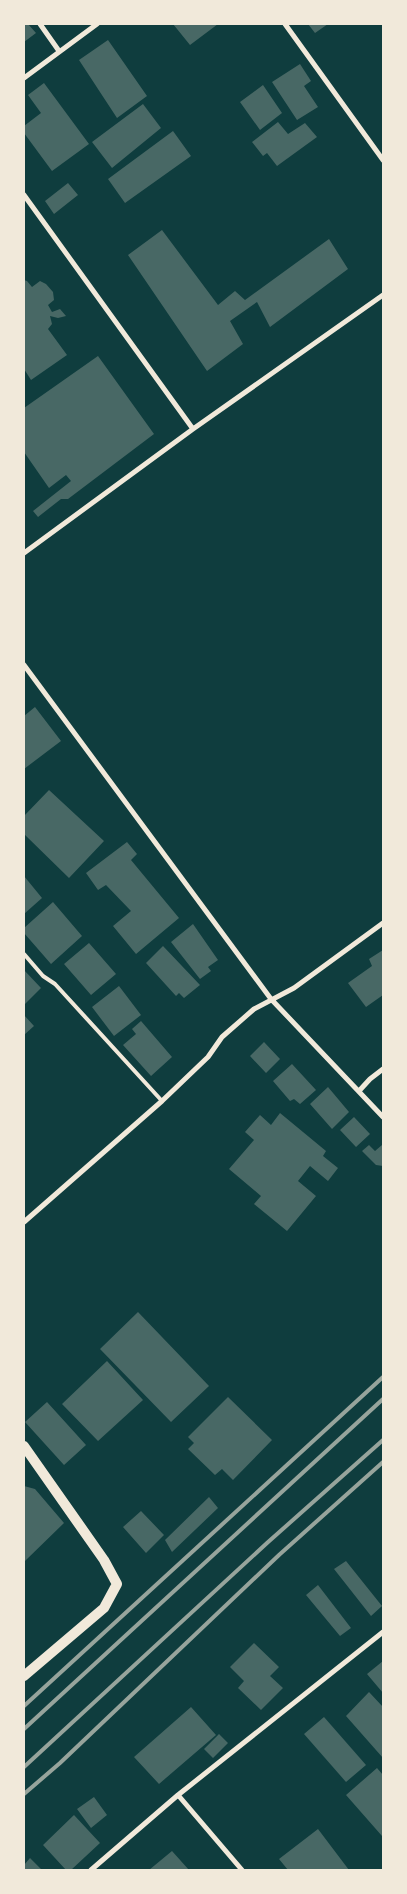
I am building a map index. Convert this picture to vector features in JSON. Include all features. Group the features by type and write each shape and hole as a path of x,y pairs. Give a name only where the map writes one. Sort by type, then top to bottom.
{"main road":[{"path":"24,1446 104,1560 117,1584 104,1608 24,1676"}],"street":[{"path":"40,24 60,51"},
{"path":"24,78 97,24"},
{"path":"285,24 383,160"},
{"path":"24,195 193,429"},
{"path":"24,554 193,429 383,295"},
{"path":"24,665 271,999 383,1117"},
{"path":"24,1222 162,1101 208,1057 222,1037 254,1009 294,988 383,923"},
{"path":"359,1091 383,1069"},
{"path":"91,1870 178,1795 383,1632"},
{"path":"178,1795 242,1870"}],"lane":[{"path":"24,954 43,976 55,984 162,1101"}],"building":[{"path":"24,24 28,24 36,33 24,42"},
{"path":"173,24 218,24 190,45"},
{"path":"308,24 328,24 315,33"},
{"path":"108,40 147,96 117,118 79,60"},
{"path":"300,64 311,81 304,86 318,107 297,120 272,82"},
{"path":"44,83 89,144 52,171 24,133 24,126 41,113 28,95"},
{"path":"263,85 282,113 260,130 240,102"},
{"path":"143,104 161,128 112,168 92,142"},
{"path":"278,122 288,134 305,123 317,137 277,166 267,153 263,156 252,142"},
{"path":"173,131 191,156 125,203 108,179"},
{"path":"68,183 78,195 54,214 45,201"},
{"path":"162,230 218,305 235,291 245,300 329,239 348,269 270,327 257,302 230,321 243,344 207,371 128,255"},
{"path":"24,280 32,287 40,281 46,284 53,292 54,300 48,305 52,312 60,309 66,316 58,318 50,316 52,324 48,329 67,355 31,380 24,369"},
{"path":"98,356 154,434 68,499 61,499 38,517 33,511 71,481 66,475 49,488 24,452 24,408"},
{"path":"35,707 61,741 24,769 24,716"},
{"path":"49,790 104,841 69,878 24,834 24,816"},
{"path":"127,842 137,854 131,860 179,918 136,954 113,926 131,911 106,885 98,890 86,873"},
{"path":"24,876 42,898 24,914"},
{"path":"53,902 82,936 51,964 24,933 24,928"},
{"path":"193,924 218,960 208,967 211,971 200,979 171,942"},
{"path":"89,943 116,974 91,995 64,964"},
{"path":"163,946 200,985 184,998 179,993 176,996 146,963"},
{"path":"383,950 383,995 366,1007 348,983 372,966 369,959"},
{"path":"24,970 41,988 24,1005"},
{"path":"119,986 141,1015 114,1036 92,1007"},
{"path":"24,1015 34,1026 24,1035"},
{"path":"141,1021 172,1057 151,1076 123,1045 136,1034 132,1029"},
{"path":"264,1042 280,1059 266,1073 250,1056"},
{"path":"292,1064 316,1090 300,1104 294,1099 290,1101 273,1081"},
{"path":"328,1087 349,1112 332,1129 310,1104"},
{"path":"280,1113 326,1151 323,1156 338,1168 328,1181 310,1166 298,1181 316,1196 287,1231 254,1204 261,1196 229,1169 254,1140 245,1132 260,1115 271,1125"},
{"path":"354,1117 370,1134 356,1147 340,1130"},
{"path":"369,1145 375,1151 383,1146 383,1166 376,1165 362,1151"},
{"path":"138,1312 209,1386 171,1422 100,1349"},
{"path":"107,1361 143,1400 98,1441 62,1404"},
{"path":"228,1397 272,1440 233,1480 222,1469 215,1475 188,1449 194,1443 188,1437"},
{"path":"47,1402 86,1445 64,1465 25,1422"},
{"path":"24,1486 35,1489 64,1523 25,1561 24,1559"},
{"path":"209,1497 218,1508 172,1552 165,1540"},
{"path":"141,1511 164,1535 146,1553 123,1527"},
{"path":"346,1561 382,1606 371,1616 334,1569"},
{"path":"318,1585 351,1628 340,1636 306,1595"},
{"path":"254,1643 279,1667 270,1676 283,1688 261,1710 238,1688 244,1681 230,1667"},
{"path":"383,1661 383,1693 367,1674"},
{"path":"369,1692 383,1707 383,1758 346,1716"},
{"path":"191,1707 216,1735 159,1784 134,1757"},
{"path":"324,1717 366,1765 346,1782 304,1734"},
{"path":"219,1734 228,1743 213,1758 204,1749"},
{"path":"377,1768 383,1775 382,1836 346,1795"},
{"path":"94,1797 107,1815 91,1828 77,1809"},
{"path":"74,1815 100,1843 71,1870 66,1870 43,1845"},
{"path":"318,1829 349,1870 288,1870 279,1859"},
{"path":"172,1851 189,1870 149,1870"},
{"path":"30,1858 42,1870 24,1870 24,1865"}],"railway":[{"path":"24,1706 383,1377"},
{"path":"24,1729 383,1399"},
{"path":"24,1767 267,1543 383,1440"},
{"path":"24,1794 60,1763 279,1555 383,1462"}]}
